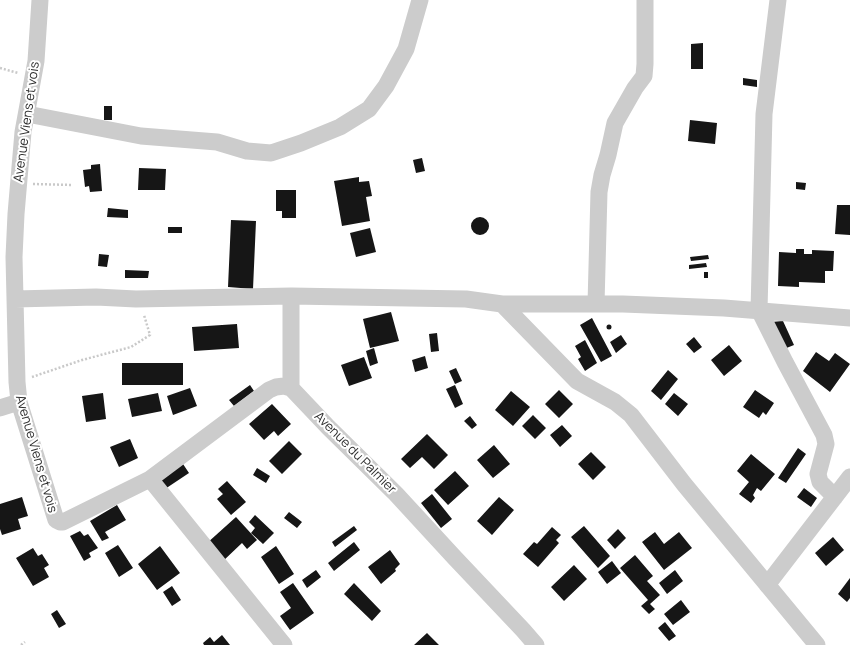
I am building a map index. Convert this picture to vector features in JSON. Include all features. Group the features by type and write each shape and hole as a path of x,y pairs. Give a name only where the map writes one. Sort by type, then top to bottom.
{"street":[{"name":"Avenue Viens et vois","path":"40,0 36,61 23,132 15,236 15,299 17,382 19,402 57,521 63,522 150,479"},
{"path":"27,114 140,136 217,142 247,151 271,153 301,143 340,127 369,109 386,86 406,49 420,0"},
{"path":"596,304 599,192 615,123 635,88 644,76 645,0"},
{"path":"778,0 764,114 759,310 824,435 826,444 818,474 820,482 835,497"},
{"path":"15,299 96,297 136,299 291,296 466,299 502,304 596,304 759,310 850,318"},
{"path":"284,645 150,479 269,390 284,386 291,388 291,296"},
{"path":"502,304 577,381 615,402 631,415 684,484 817,645"},
{"name":"Avenue du Palmier","path":"291,388 396,494 536,645"},
{"path":"0,408 19,402"},
{"path":"767,585 850,477"}],"path":[{"path":"18,182 40,185 72,185"},
{"path":"17,382 82,360 131,348 150,335 146,318 136,299"},
{"path":"21,645 25,642"}],"building":[{"path":"703,43 703,69 691,69 691,44"},
{"path":"743,78 757,80 757,87 743,85"},
{"path":"104,106 112,106 112,120 104,120"},
{"path":"690,120 717,123 715,144 688,141"},
{"path":"422,158 425,171 416,173 413,160"},
{"path":"100,164 102,191 90,192 89,186 85,187 83,170 91,169 91,165"},
{"path":"139,168 166,169 165,190 138,190"},
{"path":"359,177 359,182 369,181 372,196 366,197 370,221 342,226 334,181"},
{"path":"796,182 806,183 805,190 796,189"},
{"path":"276,190 296,190 296,218 282,218 282,211 276,211"},
{"path":"837,205 850,205 850,235 835,234"},
{"path":"108,208 128,210 128,218 107,217"},
{"path":"480,217 486,220 489,226 486,232 480,235 474,232 471,226 474,220"},
{"path":"231,220 256,221 253,289 228,287"},
{"path":"168,227 182,227 182,233 168,233"},
{"path":"370,228 376,252 356,257 350,233"},
{"path":"796,249 804,249 804,254 812,254 812,250 834,251 833,271 825,271 825,283 799,282 799,287 778,286 779,252 796,253"},
{"path":"99,254 109,255 107,267 98,266"},
{"path":"708,255 709,259 691,261 690,257"},
{"path":"706,263 707,267 689,269 689,265"},
{"path":"125,270 149,271 148,278 125,278"},
{"path":"704,272 708,272 708,278 704,278"},
{"path":"391,312 399,341 370,348 363,319"},
{"path":"592,318 612,356 601,362 580,325"},
{"path":"783,321 794,345 784,349 771,322"},
{"path":"237,324 239,348 194,351 192,327"},
{"path":"607,325 611,325 611,329 607,329"},
{"path":"437,333 439,351 431,352 429,334"},
{"path":"621,335 627,344 616,353 610,342"},
{"path":"694,337 702,347 694,353 686,344"},
{"path":"585,340 597,363 585,371 578,359 581,357 575,346"},
{"path":"729,345 742,361 724,376 711,360"},
{"path":"374,348 378,363 370,366 366,351"},
{"path":"816,352 829,361 835,353 850,364 830,392 803,371"},
{"path":"425,356 428,368 415,372 412,360"},
{"path":"364,357 372,378 349,386 341,365"},
{"path":"122,363 183,363 183,385 122,385"},
{"path":"456,368 462,381 455,384 449,371"},
{"path":"668,370 678,379 661,400 651,391"},
{"path":"250,385 254,391 234,406 229,400"},
{"path":"455,385 463,404 455,408 446,389"},
{"path":"190,388 197,406 173,415 167,396"},
{"path":"559,390 573,404 559,418 545,404"},
{"path":"755,390 774,403 766,415 763,412 759,418 743,407"},
{"path":"511,391 530,407 513,426 495,410"},
{"path":"103,393 106,419 86,422 82,396"},
{"path":"158,393 162,411 132,417 128,399"},
{"path":"674,393 688,404 678,416 665,404"},
{"path":"272,404 291,424 278,436 274,431 264,440 249,424"},
{"path":"533,415 546,428 535,439 522,426"},
{"path":"470,416 477,425 472,429 464,421"},
{"path":"562,425 572,436 560,447 550,435"},
{"path":"427,434 448,455 434,469 422,457 410,468 401,459"},
{"path":"130,439 138,458 119,467 110,447"},
{"path":"289,441 302,454 282,474 269,461"},
{"path":"494,445 510,464 493,478 477,460"},
{"path":"798,448 806,454 786,483 778,478"},
{"path":"591,452 606,467 593,480 578,464"},
{"path":"751,454 775,474 761,491 757,488 753,495 755,498 751,503 739,494 749,482 737,471"},
{"path":"183,464 189,473 162,491 156,483"},
{"path":"257,468 270,476 266,483 253,475"},
{"path":"455,471 469,486 448,505 434,490"},
{"path":"227,481 246,502 231,515 217,499 223,494 218,489"},
{"path":"804,488 817,498 811,507 797,497"},
{"path":"432,494 452,519 441,528 421,503"},
{"path":"22,497 28,516 18,519 21,529 2,535 0,529 0,504"},
{"path":"499,497 514,510 492,535 477,521"},
{"path":"117,505 126,520 105,532 109,538 102,541 90,521"},
{"path":"289,512 302,522 297,528 284,518"},
{"path":"255,515 274,533 263,544 251,533 255,528 249,522"},
{"path":"236,517 257,540 247,549 242,543 222,562 206,544"},
{"path":"354,526 357,530 335,547 332,542"},
{"path":"584,526 610,556 598,568 571,537"},
{"path":"552,527 561,535 556,540 559,543 538,567 523,554 534,542 537,544"},
{"path":"618,529 626,538 615,549 607,540"},
{"path":"80,531 84,536 88,534 98,548 89,553 91,557 84,561 70,536"},
{"path":"655,532 664,544 679,532 692,548 664,570 642,542"},
{"path":"833,537 844,550 826,566 815,553"},
{"path":"354,542 360,550 334,571 328,563"},
{"path":"118,545 133,568 119,577 105,553"},
{"path":"160,546 180,573 157,590 138,564"},
{"path":"276,546 294,574 279,584 261,557"},
{"path":"33,548 38,556 42,554 49,565 44,568 49,577 33,586 16,558"},
{"path":"390,550 400,564 395,569 396,571 381,584 368,567"},
{"path":"635,555 653,576 647,581 660,595 650,604 655,609 649,614 641,606 648,600 620,568"},
{"path":"612,561 621,573 607,584 598,572"},
{"path":"574,565 587,579 564,601 551,587"},
{"path":"316,570 321,577 307,588 302,580"},
{"path":"675,570 683,581 667,594 659,583"},
{"path":"850,578 850,598 847,602 838,594"},
{"path":"293,583 314,613 290,630 280,616 291,608 280,592"},
{"path":"354,583 381,611 372,621 344,594"},
{"path":"172,586 181,600 172,606 163,592"},
{"path":"681,600 690,612 673,625 664,614"},
{"path":"57,610 66,624 59,628 51,614"},
{"path":"665,622 676,636 669,641 658,628"},
{"path":"427,633 439,645 414,645"},
{"path":"222,635 230,645 204,645 203,643 210,637 214,642"}]}
